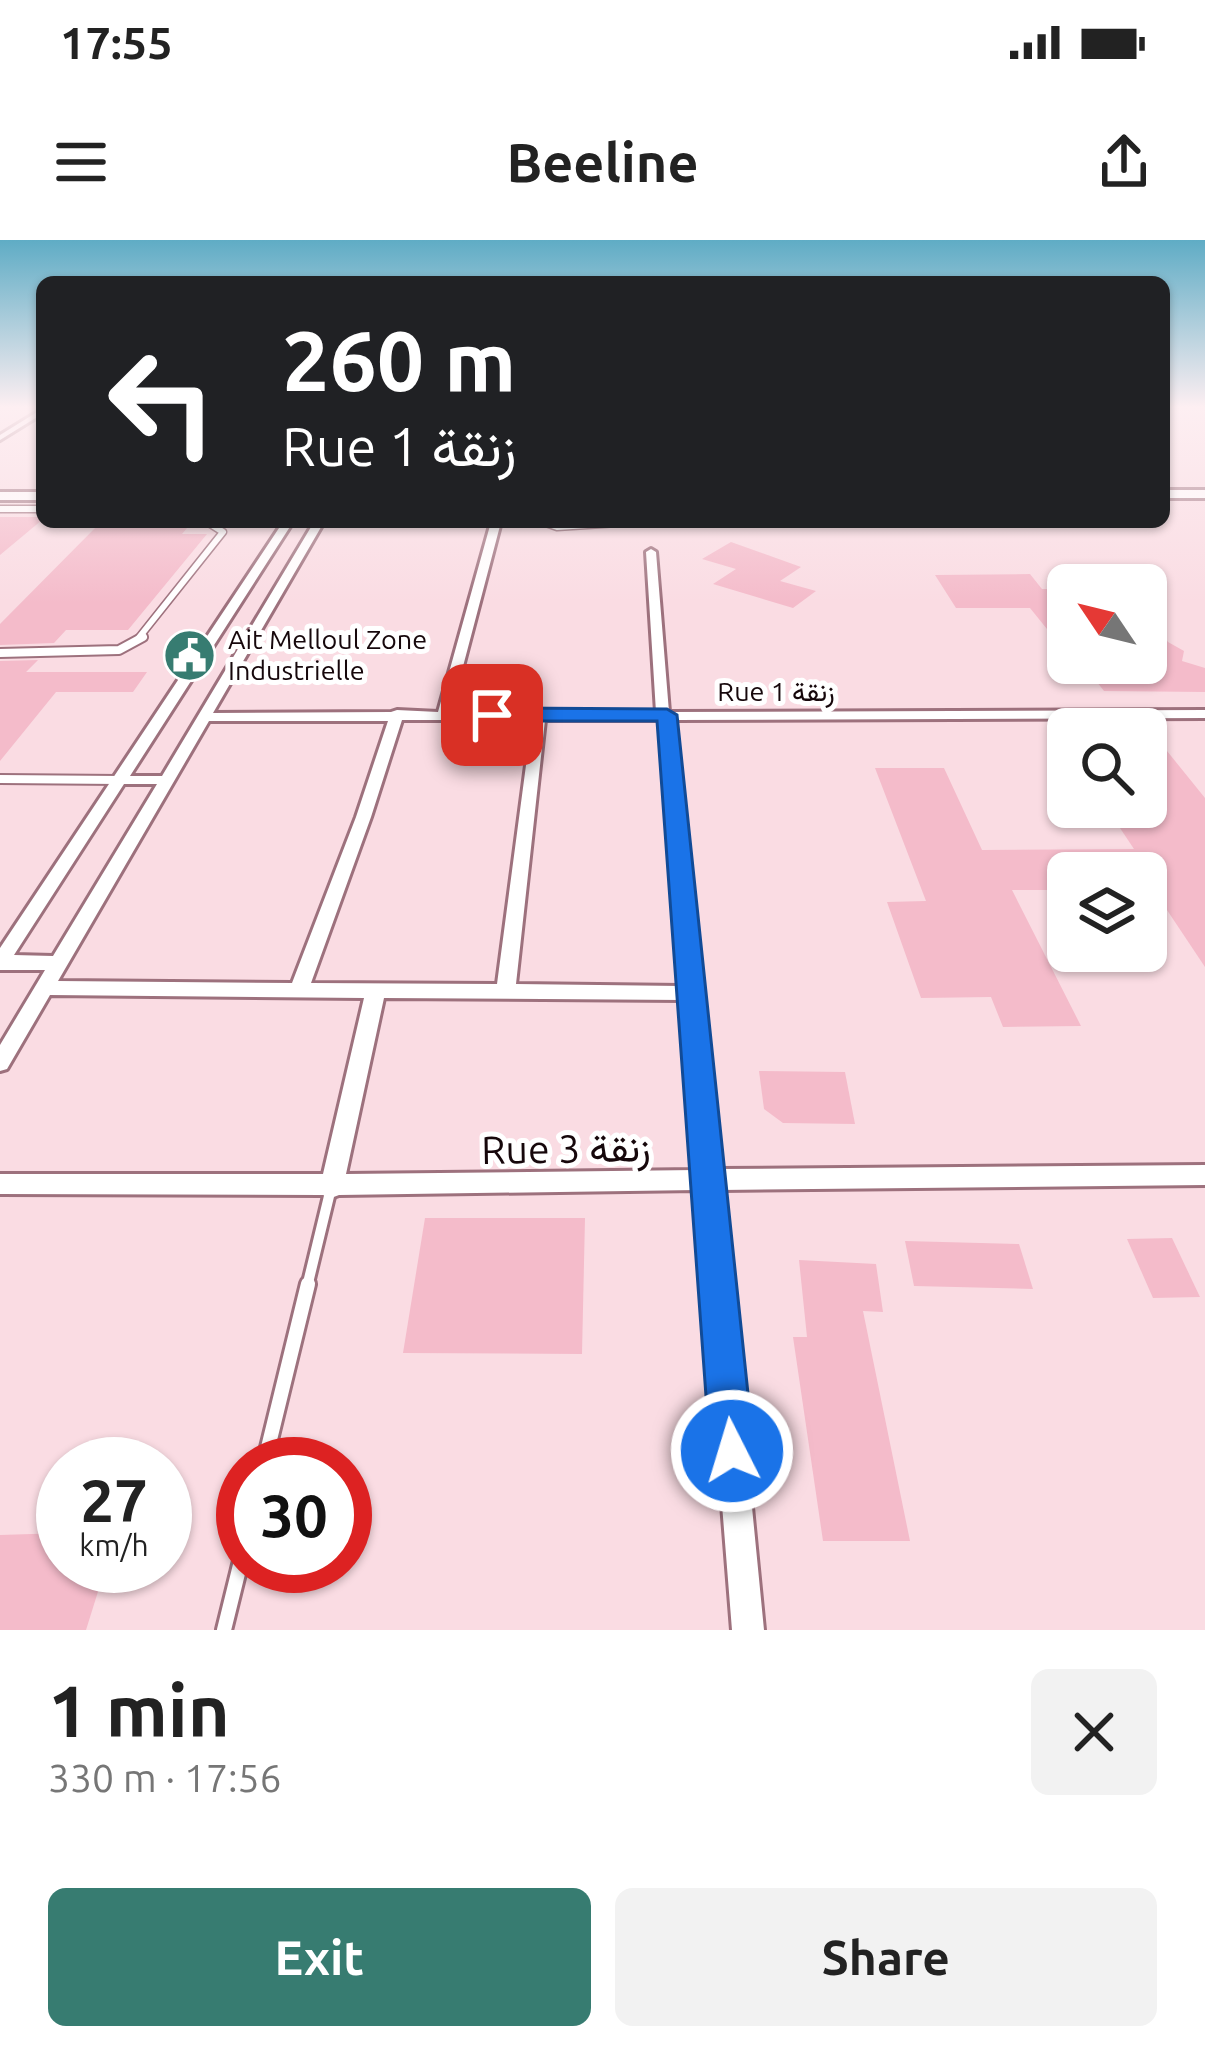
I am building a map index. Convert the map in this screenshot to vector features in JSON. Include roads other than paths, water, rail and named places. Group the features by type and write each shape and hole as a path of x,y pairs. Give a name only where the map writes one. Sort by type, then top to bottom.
{"main road":[{"path":"1170,494 1205,494"},
{"path":"0,496 36,496"}],"street":[{"path":"0,962 285,528"},
{"path":"0,1063 316,528"},
{"path":"445,715 494,528"},
{"path":"650,552 748,1630"},
{"path":"300,987 339,873 381,774 397,714"},
{"name":"Rue 1 زنقة","path":"204,717 1205,714"},
{"path":"506,988 539,715"},
{"path":"120,780 167,780"},
{"path":"0,962 58,963"},
{"path":"44,988 690,993"},
{"path":"331,1188 376,989"},
{"name":"Rue 3 زنقة","path":"0,1184 331,1188 1205,1175"}],"lane":[{"path":"0,509 36,508"},
{"path":"0,653 119,650 132,645 143,638 223,532 216,528"},
{"path":"0,779 120,780"},
{"path":"271,1437 331,1188"},
{"path":"224,1630 233,1593"}],"place":[{"name":"Ait Melloul Zone Industrielle","path":"189,655"}]}
